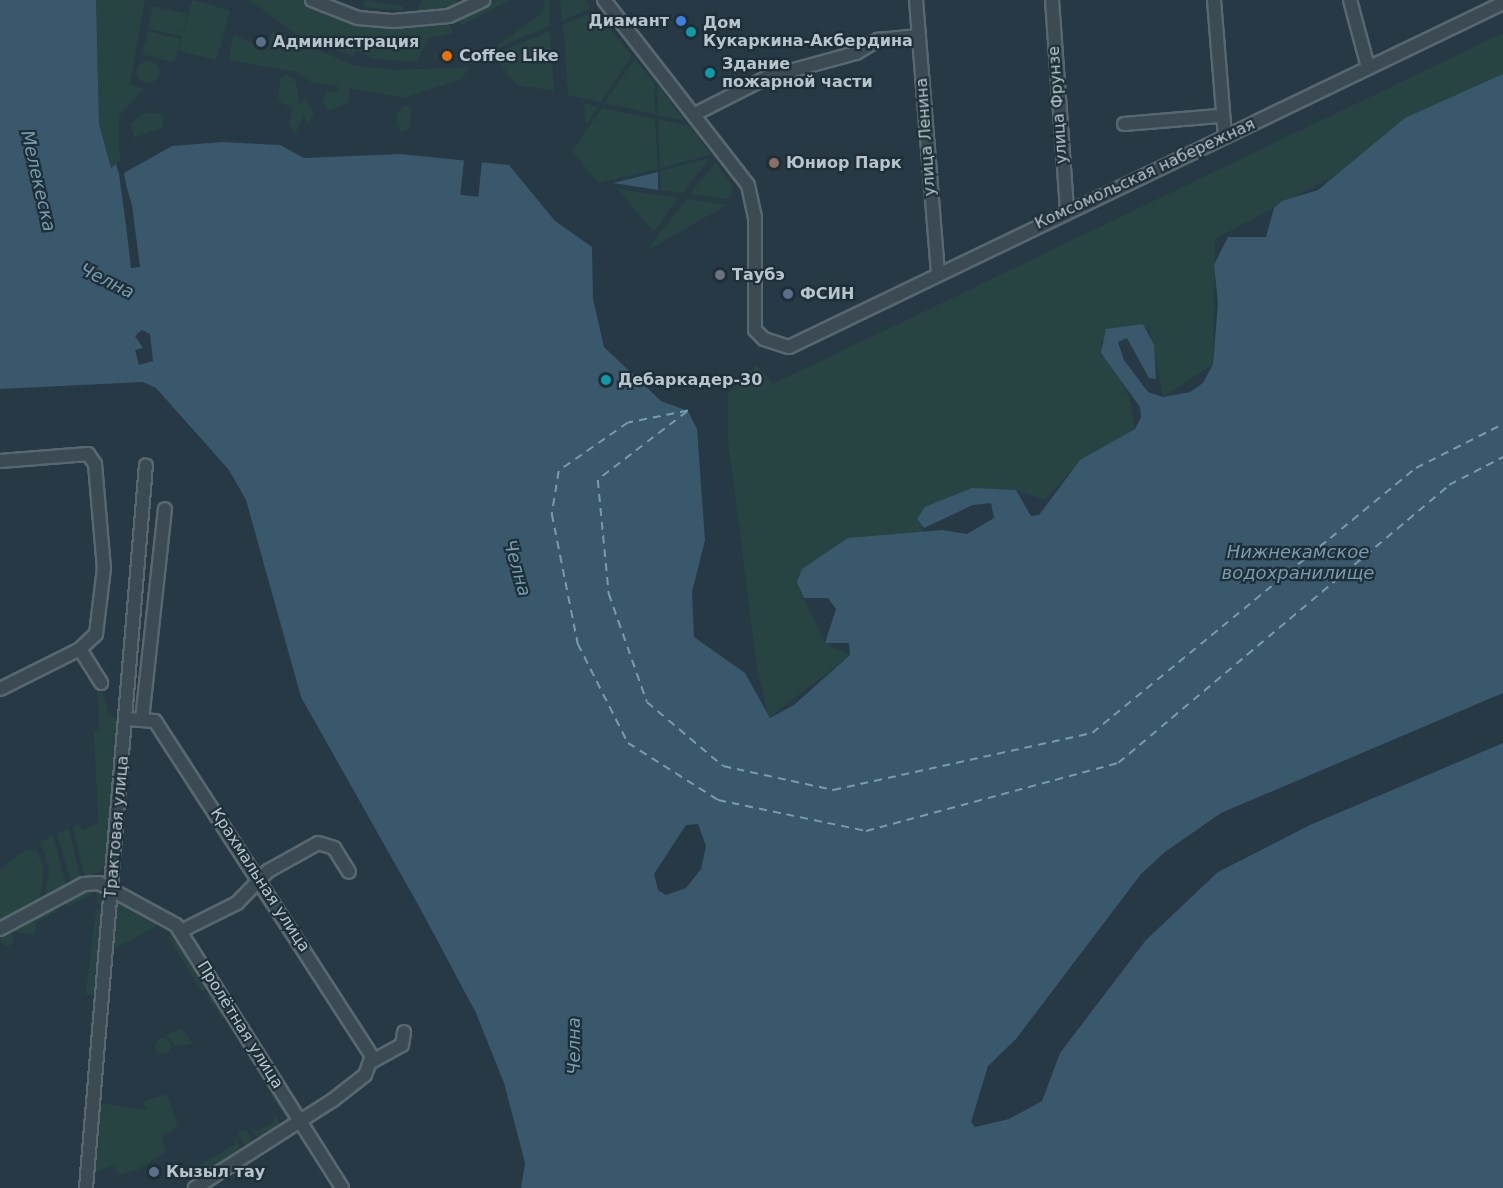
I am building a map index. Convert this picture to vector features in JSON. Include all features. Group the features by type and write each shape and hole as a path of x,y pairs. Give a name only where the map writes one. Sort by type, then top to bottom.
{"street":[{"path":"312,0 358,18 394,21 449,16 484,0"},
{"path":"604,0 696,114 768,76 856,53 878,40 919,36"},
{"name":"улица Ленина","path":"916,0 938,274"},
{"name":"улица Фрунзе","path":"1052,0 1067,210"},
{"path":"1214,0 1219,116 1225,136"},
{"path":"1350,0 1368,67"},
{"name":"Комсомольская набережная","path":"696,114 749,188 755,330 764,339 789,347 1067,210 1503,3"},
{"path":"1124,124 1219,116"},
{"path":"0,461 88,454 92,458 104,568 96,634 80,649 0,689"},
{"name":"Трактовая улица","path":"86,1188 127,719 146,465"},
{"path":"127,719 142,720 165,509"},
{"path":"80,649 101,683"},
{"name":"Крахмальная улица","path":"142,720 155,721 261,880 366,1044 371,1064"},
{"path":"181,931 237,903 275,866 324,842 334,848 349,872"},
{"name":"Пролётная улица","path":"0,929 84,884 99,883 181,931 342,1188"},
{"path":"195,1188 299,1121 371,1064 402,1045 404,1032"}],"green space":[{"path":"96,0 145,0 130,84 144,89 119,116 120,161 111,168 99,124"},
{"path":"192,0 230,10 216,60 179,50"},
{"path":"249,0 307,0 391,25 449,23 453,33 429,38 416,62 374,59 357,51 353,56 302,38"},
{"path":"363,0 403,6 403,11 364,7"},
{"path":"421,0 455,0 459,6 424,13 418,9"},
{"path":"497,0 510,0 462,25 458,20"},
{"path":"545,0 550,0 549,26 489,52 543,12"},
{"path":"560,0 585,0 591,8 562,21"},
{"path":"153,6 187,14 182,36 148,28"},
{"path":"595,11 632,56 601,102 568,95 563,25"},
{"path":"148,31 180,39 174,62 142,54"},
{"path":"274,31 353,65 392,70 469,67 462,79 404,98 349,88 349,102 330,111 322,102 326,92 336,92 339,87 311,82 296,72 229,60 233,35 263,47"},
{"path":"550,31 554,91 517,85 492,55"},
{"path":"1503,33 1503,75 1336,175 1215,239 1213,364 1163,397 1149,329 1100,341 1129,397 1135,429 1081,460 1045,500 1016,490 978,489 917,519 926,535 849,538 800,591 825,643 850,655 769,718 757,669 728,440 728,393 757,365 773,384"},
{"path":"635,59 654,82 655,114 604,103"},
{"path":"148,61 156,64 159,72 156,80 148,83 140,80 137,72 140,64"},
{"path":"287,75 295,79 300,104 305,98 314,112 309,126 304,116 295,134 289,124 292,108 278,101 280,79"},
{"path":"657,85 685,121 658,115"},
{"path":"584,103 598,107 586,125"},
{"path":"404,105 410,106 410,129 401,133 396,116"},
{"path":"602,108 655,119 658,169 598,183 572,151"},
{"path":"145,113 162,114 163,127 134,138 130,124"},
{"path":"658,119 690,126 711,155 660,168"},
{"path":"710,158 682,194 661,190 660,171"},
{"path":"716,162 733,187 729,199 690,194"},
{"path":"618,189 679,198 653,232"},
{"path":"687,199 727,205 648,250 650,246"},
{"path":"84,660 101,688 109,714 122,721 110,857 101,871 85,879 73,827 79,824 82,830 98,823 94,732 99,729 97,689"},
{"path":"69,829 81,881 72,886 57,833"},
{"path":"53,835 67,888 45,899 49,871 41,842"},
{"path":"26,850 36,850 44,868 40,901 0,920 0,869"},
{"path":"96,888 106,897 104,905 97,904 96,892 67,907 64,901"},
{"path":"120,898 164,922 114,949 109,991 116,902"},
{"path":"55,906 57,912 36,922 35,935 10,931"},
{"path":"96,909 104,910 93,995 86,994"},
{"path":"176,931 210,986 202,991 168,936"},
{"path":"7,932 12,934 14,939 12,944 7,946 2,944 0,939 2,934"},
{"path":"213,990 229,1015 223,1019 206,995"},
{"path":"181,1028 193,1044 175,1046 166,1035"},
{"path":"163,1038 171,1046 163,1054 155,1046"},
{"path":"243,1038 291,1118 289,1123 238,1041"},
{"path":"167,1094 178,1126 161,1138 167,1151 137,1170 118,1175 114,1165 93,1173 100,1103 147,1110 143,1101"},
{"path":"274,1114 282,1127 260,1141 250,1127 258,1131 274,1122"},
{"path":"245,1129 255,1144 248,1149 238,1134"},
{"path":"234,1136 243,1152 201,1178 195,1168 236,1144"}],"water":[{"name":"Нижнекамское водохранилище","path":"0,0 96,0 99,124 111,168 116,164 119,174 132,268 140,266 124,173 172,146 222,142 280,145 304,158 400,154 509,165 555,221 592,247 593,299 604,347 661,401 688,411 697,429 705,540 692,592 694,637 745,673 770,718 794,705 850,655 849,643 825,643 836,609 828,598 804,598 797,582 802,569 848,538 943,530 967,534 994,518 991,503 973,505 924,528 917,519 925,507 972,488 1016,490 1031,516 1039,515 1080,460 1135,429 1141,417 1140,407 1101,353 1106,329 1143,324 1154,345 1156,379 1149,378 1127,338 1118,342 1124,360 1148,392 1163,397 1190,392 1203,383 1213,364 1218,303 1214,265 1228,237 1266,237 1274,208 1282,201 1318,190 1405,118 1503,74 1503,693 1221,813 1165,852 1141,874 1016,1039 988,1066 971,1122 975,1127 1009,1119 1042,1101 1060,1053 1146,940 1218,872 1310,825 1503,743 1503,1188 521,1188 525,1163 504,1083 476,1013 301,697 246,500 229,470 156,388 143,382 0,389","holes":["142,330 150,334 153,361 139,365 135,350 143,348 135,336","698,824 706,846 701,869 686,888 666,895 658,890 654,874 686,825"]},
{"path":"658,172 658,190 613,183"}],"pier":[{"path":"464,160 482,162 478,197 460,195"},
{"path":"119,162 132,205 140,267 131,268","holes":["127,207 137,264 134,265"]}],"ferry route":[{"path":"688,411 628,423 559,471 552,514 578,644 628,743 718,800 866,831 1118,763 1449,485 1503,457"},
{"path":"687,412 598,480 609,594 647,702 723,766 833,790 1092,733 1416,468 1503,424"}],"place":[{"name":"Диамант","path":"681,21"},
{"name":"Дом Кукаркина-Акбердина","path":"691,32"},
{"name":"Администрация","path":"261,42"},
{"name":"Coffee Like","path":"447,56"},
{"name":"Здание пожарной части","path":"710,73"},
{"name":"Юниор Парк","path":"774,163"},
{"name":"Таубэ","path":"720,275"},
{"name":"ФСИН","path":"788,294"},
{"name":"Дебаркадер-30","path":"606,380"},
{"name":"Кызыл тау","path":"154,1172"}],"water label":[{"name":"Мелекеска","path":"38,181"},
{"name":"Челна","path":"107,281"},
{"name":"Челна","path":"517,568"},
{"name":"Челна","path":"574,1046"}]}
